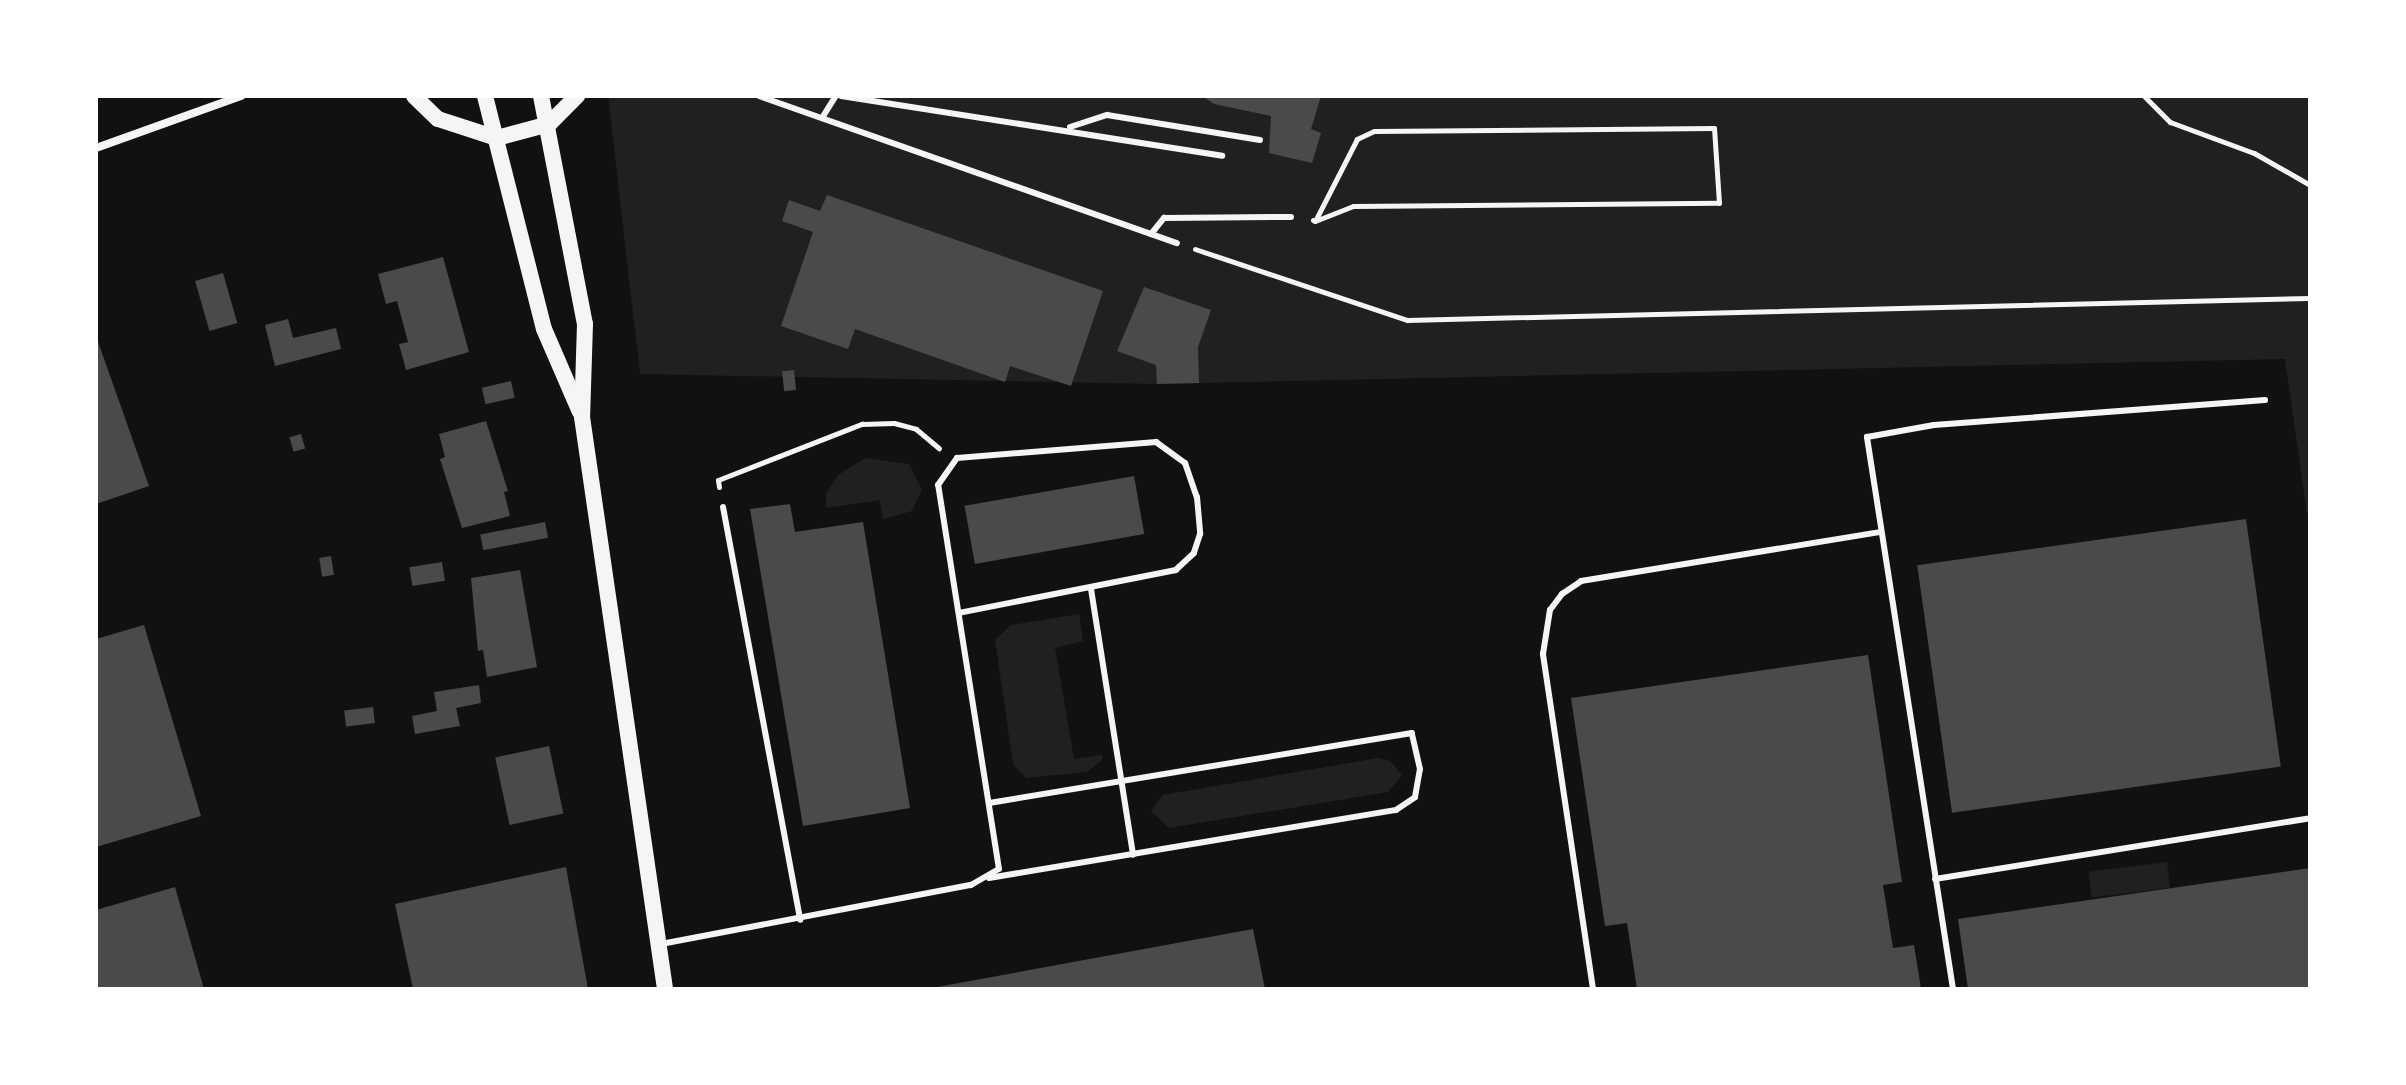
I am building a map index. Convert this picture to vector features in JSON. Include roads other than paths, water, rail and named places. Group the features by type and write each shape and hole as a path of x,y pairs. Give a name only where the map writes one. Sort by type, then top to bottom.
{"main road":[{"path":"414,96 438,119 497,138 549,124 577,96"},
{"path":"485,96 544,329 582,417"},
{"path":"541,96 549,124 585,324 582,417 665,989"}],"street":[{"path":"96,148 241,96"}],"lane":[{"path":"759,96 1177,243"},
{"path":"822,118 838,96 1066,128 1222,156"},
{"path":"1066,128 1107,115 1260,140"},
{"path":"1151,234 1164,218 1291,217"},
{"path":"1953,989 1867,437 1934,425 2265,400"},
{"path":"959,613 1176,570 1194,553 1200,515 1190,473 1177,453 1156,442 952,463 938,485 959,613 991,803 1001,857 999,869 988,878"},
{"path":"723,507 800,920"},
{"path":"1593,989 1543,654 1550,610 1562,594 1581,581 1881,532"},
{"path":"1091,589 1124,781 1133,855"},
{"path":"658,944 800,920 988,878 1396,810 1415,797 1420,769 1412,733 991,803"},
{"path":"1935,879 2310,818"}]}
